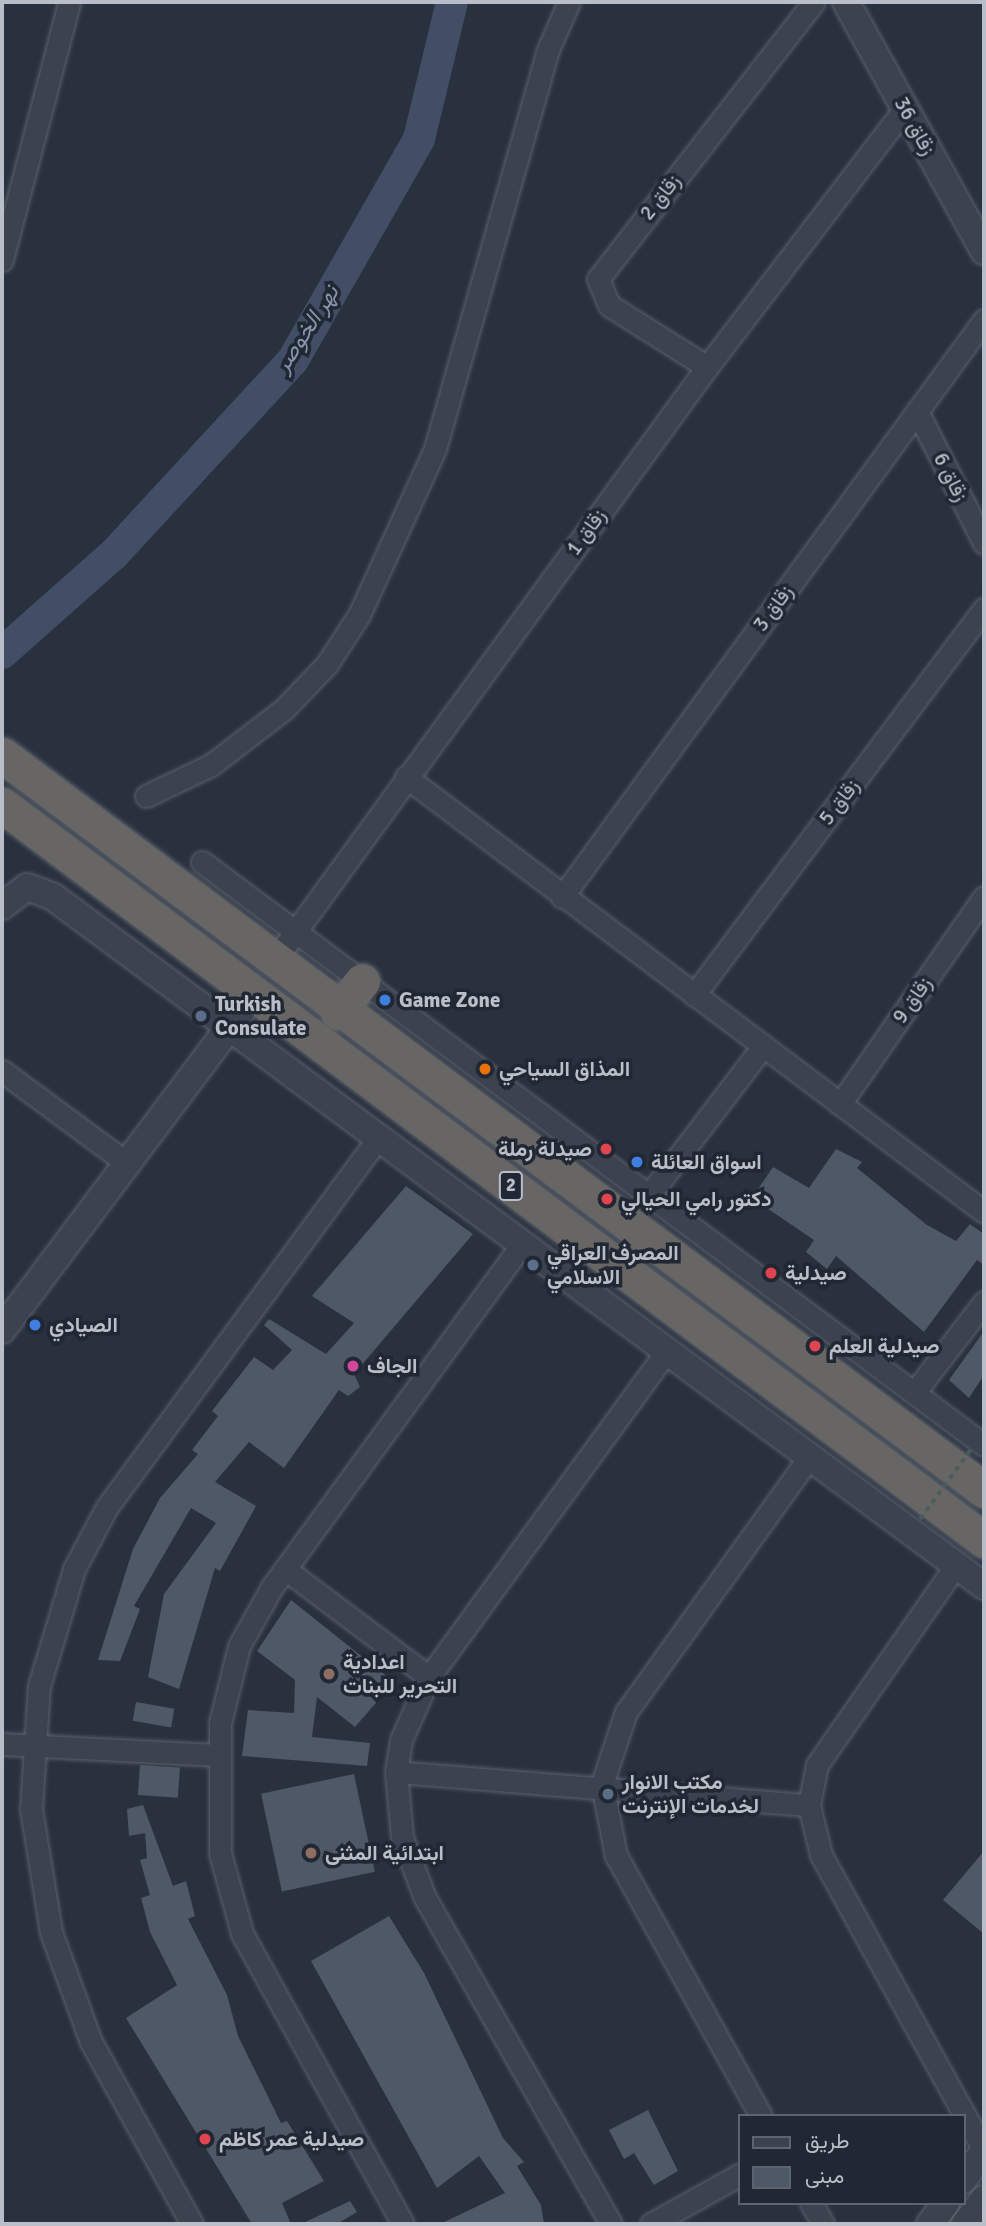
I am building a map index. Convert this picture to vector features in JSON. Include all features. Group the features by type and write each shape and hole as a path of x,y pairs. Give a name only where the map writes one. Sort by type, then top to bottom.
{"highway":[{"name":"2","path":"2,755 338,1012 984,1490"},
{"name":"2","path":"2,805 984,1540"},
{"path":"338,1012 362,981"}],"street":[{"path":"2,260 69,2"},
{"path":"146,796 211,765 266,724 306,688 359,615 435,449 547,51 569,2"},
{"name":"زقاق 2","path":"707,367 609,305 598,279 814,2"},
{"name":"زقاق 36","path":"846,2 984,251"},
{"name":"زقاق 1","path":"274,961 707,367 905,108"},
{"name":"زقاق 3","path":"562,897 984,320"},
{"name":"زقاق 6","path":"917,411 984,543"},
{"name":"زقاق 5","path":"694,995 984,609"},
{"path":"407,777 562,897 841,1104 980,1200"},
{"path":"202,862 297,929 362,981 914,1393 977,1447"},
{"path":"2,906 15,892 39,888 231,1025 808,1459 984,1586"},
{"name":"زقاق 9","path":"841,1104 984,897"},
{"path":"5,1317 127,1163 254,994"},
{"path":"650,1194 763,1046"},
{"path":"2,1071 127,1163"},
{"path":"192,2224 123,2105 71,1996 37,1871 31,1746 53,1626 88,1539 380,1136"},
{"path":"403,2224 242,1933 220,1853 217,1755 239,1646 285,1569 522,1244"},
{"path":"914,1393 984,1302"},
{"path":"611,2224 425,1898 402,1837 396,1772 401,1740 429,1677 666,1352"},
{"path":"760,2114 616,1856 602,1784 626,1712 808,1459"},
{"path":"956,1565 817,1765 809,1805 821,1855 964,2114"},
{"path":"285,1569 429,1677"},
{"path":"2,1744 217,1755"},
{"path":"396,1772 602,1784 809,1805"},
{"path":"965,2116 984,2150 965,2177"},
{"path":"651,2224 738,2176"},
{"path":"965,2224 984,2199"},
{"path":"812,2205 823,2224"},
{"path":"930,2224 944,2205"}],"path":[{"path":"920,1519 977,1447"}],"building":[{"path":"836,1149 862,1162 857,1168 927,1225 956,1241 970,1224 984,1234 984,1265 977,1260 924,1332 836,1256 827,1269 806,1252 814,1240 752,1198 773,1167 809,1188"},
{"path":"406,1186 473,1234 354,1374 360,1387 348,1396 339,1390 284,1468 249,1442 215,1482 256,1506 220,1571 215,1568 179,1689 148,1677 164,1594 216,1523 191,1508 134,1606 140,1609 120,1661 98,1660 133,1549 160,1498 198,1454 192,1450 218,1416 212,1411 254,1357 273,1370 292,1350 264,1325 269,1319 326,1354 354,1323 312,1296"},
{"path":"984,1331 984,1375 969,1398 949,1380"},
{"path":"291,1600 394,1682 355,1727 317,1697 312,1737 370,1743 367,1766 242,1756 248,1710 294,1713 295,1680 257,1651"},
{"path":"136,1702 174,1709 171,1727 133,1721"},
{"path":"140,1765 180,1768 178,1798 138,1795"},
{"path":"354,1774 375,1872 282,1892 261,1794"},
{"path":"143,1805 173,1886 186,1881 195,1916 188,1919 227,1995 238,2036 281,2123 287,2121 324,2181 282,2203 291,2224 252,2224 126,2018 177,1985 150,1932 141,1898 150,1895 140,1860 147,1858 145,1833 129,1836 127,1809"},
{"path":"984,1851 984,1934 943,1900"},
{"path":"389,1916 424,1973 503,2138 524,2162 517,2166 541,2205 544,2224 440,2224 505,2193 479,2156 437,2188 311,1961"},
{"path":"648,2110 678,2171 654,2185 634,2153 624,2159 609,2130"},
{"path":"350,2201 357,2212 337,2224 301,2224"}],"waterway":[{"name":"نهر الخوصر","path":"2,653 114,554 293,360 419,139 452,2"}],"place":[{"name":"Game Zone","path":"385,1000"},
{"name":"Turkish Consulate","path":"201,1016"},
{"name":"المذاق السياحي","path":"485,1069"},
{"name":"صيدلة رملة","path":"606,1149"},
{"name":"اسواق العائلة","path":"637,1162"},
{"name":"دكتور رامي الحيالي","path":"607,1199"},
{"name":"المصرف العراقي الاسلامي","path":"533,1265"},
{"name":"صيدلية","path":"771,1273"},
{"name":"الصيادي","path":"35,1325"},
{"name":"صيدلية العلم","path":"815,1346"},
{"name":"الجاف","path":"353,1366"},
{"name":"اعدادية التحرير للبنات","path":"329,1674"},
{"name":"مكتب الانوار لخدمات الإنترنت","path":"608,1794"},
{"name":"ابتدائية المثنى","path":"311,1853"},
{"name":"صيدلية عمر كاظم","path":"205,2139"}]}
